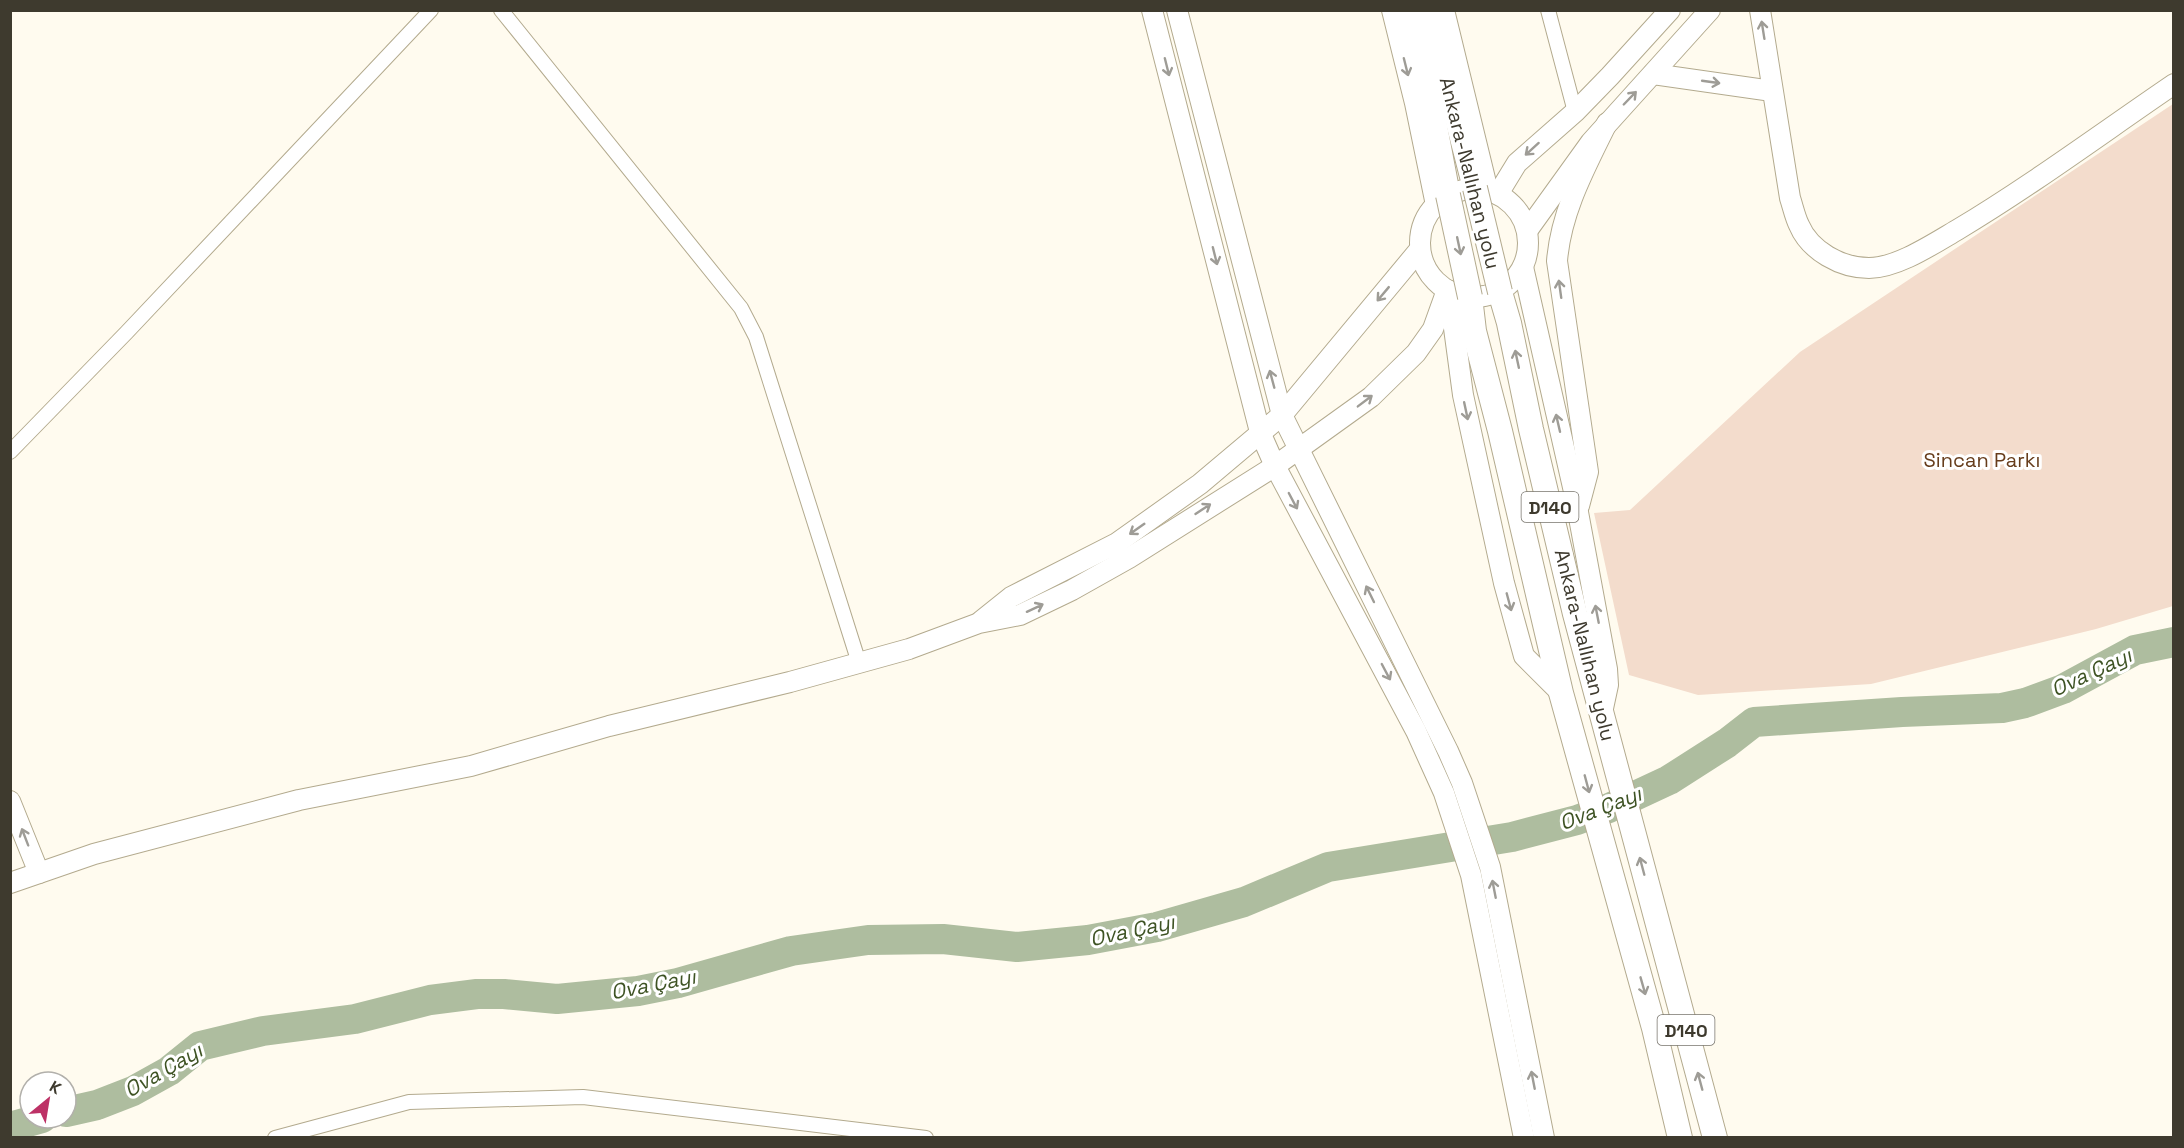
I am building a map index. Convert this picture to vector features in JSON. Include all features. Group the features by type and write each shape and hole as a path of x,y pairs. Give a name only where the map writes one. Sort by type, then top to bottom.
{"highway":[{"name":"Ankara-Nallıhan yolu","path":"1408,10 1434,121 1455,293 1474,331 1500,430 1561,693 1654,1028 1680,1137"},
{"name":"Ankara-Nallıhan yolu","path":"1429,10 1487,191 1500,292 1564,568 1715,1137"},
{"path":"1474,331 1477,323 1486,316 1497,315 1506,318 1509,323"}],"street":[{"path":"10,452 135,324 431,10"},
{"path":"501,10 741,308 756,338 859,663"},
{"path":"1152,10 1260,432 1275,466 1432,761 1451,810 1471,875 1524,1137"},
{"path":"1177,10 1282,415 1462,783 1490,867 1544,1137"},
{"path":"1392,10 1442,200"},
{"path":"1444,10 1487,191"},
{"path":"1548,10 1575,112"},
{"path":"1487,191 1575,112 1670,10"},
{"path":"1527,231 1575,161 1710,10"},
{"path":"1760,10 1790,198 1799,226 1812,244 1829,257 1852,266 1871,268 1887,265 1932,245 1996,206 2174,84"},
{"path":"1653,74 1772,91"},
{"path":"1578,512 1588,472 1557,261 1558,240 1569,202 1607,123"},
{"path":"1475,189 1487,191 1508,201 1517,210 1527,231 1527,255 1523,267 1512,283 1496,293 1477,297 1458,295 1439,284 1426,268 1420,249 1422,229 1428,214 1451,194 1475,189"},
{"path":"979,622 1011,597 1117,543 1200,484 1282,415 1420,249"},
{"path":"1523,267 1578,512 1607,669 1608,685 1603,717"},
{"path":"11,883 94,854 299,800 471,766 609,726 790,682 909,649 979,622 1020,615 1072,590 1128,558 1275,466 1371,397 1416,353 1455,293"},
{"path":"1455,293 1463,395 1504,583 1524,656 1561,693"},
{"path":"10,801 39,873"},
{"path":"275,1137 409,1102 583,1097 926,1137"}],"green space":[{"name":"Sincan Parkı","path":"2173,104 2173,606 2096,629 1871,684 1698,695 1629,675 1594,513 1630,510 1800,352"}],"waterway":[{"name":"Ova Çayı","path":"78,1109 97,1105 133,1091 169,1071 200,1046 263,1031 355,1019 430,1000 477,994 557,999 638,991 678,983 791,951 868,940 943,939 1017,947 1088,940 1157,927 1244,902 1328,867 1512,837 1577,820 1669,780 1727,743 1754,722 2002,708 2025,703 2063,689 2135,650 2174,642"},
{"name":"Ova Çayı","path":"10,1127 18,1125"}]}
